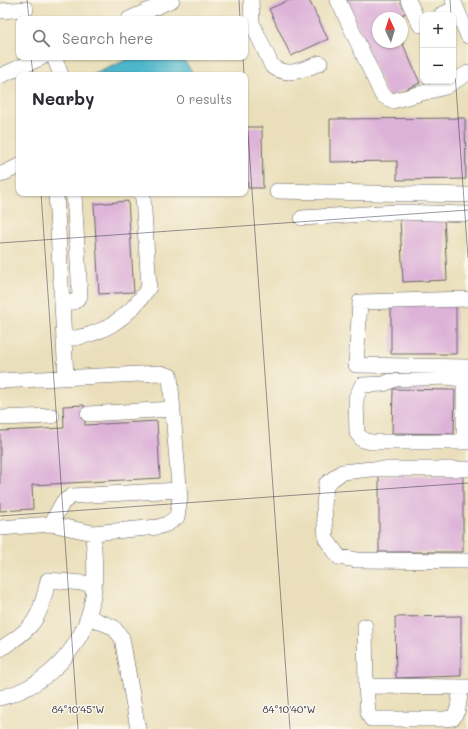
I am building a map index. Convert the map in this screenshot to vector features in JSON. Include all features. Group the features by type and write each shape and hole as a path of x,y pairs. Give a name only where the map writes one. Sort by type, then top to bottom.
{"street":[{"path":"136,16 172,0"},
{"path":"251,0 252,23 272,66 278,71 296,72 320,63"},
{"path":"338,0 382,95 392,101 444,84"},
{"path":"408,0 420,24"},
{"path":"445,12 454,4 467,32"},
{"path":"0,11 26,9"},
{"path":"0,76 36,60"},
{"path":"53,60 54,72"},
{"path":"54,60 60,72"},
{"path":"456,78 468,73"},
{"path":"277,191 468,194"},
{"path":"56,196 66,376"},
{"path":"62,303 74,302 80,296 74,196"},
{"path":"64,339 78,338 111,326 124,317 141,299 148,287 142,196"},
{"path":"302,218 396,212 468,214"},
{"path":"467,376 356,365 360,302 468,299"},
{"path":"0,381 66,376 160,373 170,376 180,490 177,517 167,524 158,527 93,533 51,524 0,528"},
{"path":"467,376 466,442 371,442 363,440 357,433 356,398 362,385 384,384 402,379 467,376"},
{"path":"88,414 173,409"},
{"path":"0,418 52,416"},
{"path":"468,469 372,469 342,472 326,484 324,506 326,539 339,557 357,560 468,561"},
{"path":"51,524 63,502 72,496 180,490"},
{"path":"0,698 29,688 58,666 72,649 88,617 94,584 93,533"},
{"path":"0,649 24,633 34,622 40,613 48,580 94,584"},
{"path":"88,617 112,628 122,638 138,729"},
{"path":"365,626 366,686 368,713 371,719 453,718 458,709 464,687 366,686"}],"water":[{"path":"126,60 183,60 193,72 99,72"}],"building":[{"path":"289,0 309,0 328,39 291,56 269,9"},
{"path":"346,0 400,0 406,12 372,12 372,48 405,48 420,83 388,97"},
{"path":"465,118 466,179 397,180 397,161 330,162 330,119"},
{"path":"248,127 262,127 263,188 248,188"},
{"path":"128,201 134,292 99,294 94,204"},
{"path":"444,216 447,280 403,282 400,219"},
{"path":"391,302 456,303 456,354 391,354"},
{"path":"393,389 455,390 454,434 392,433"},
{"path":"84,405 85,425 157,421 160,478 32,485 33,509 0,511 0,431 64,428 63,406"},
{"path":"379,476 463,476 463,552 379,552"},
{"path":"461,616 461,676 396,678 395,617"}]}
